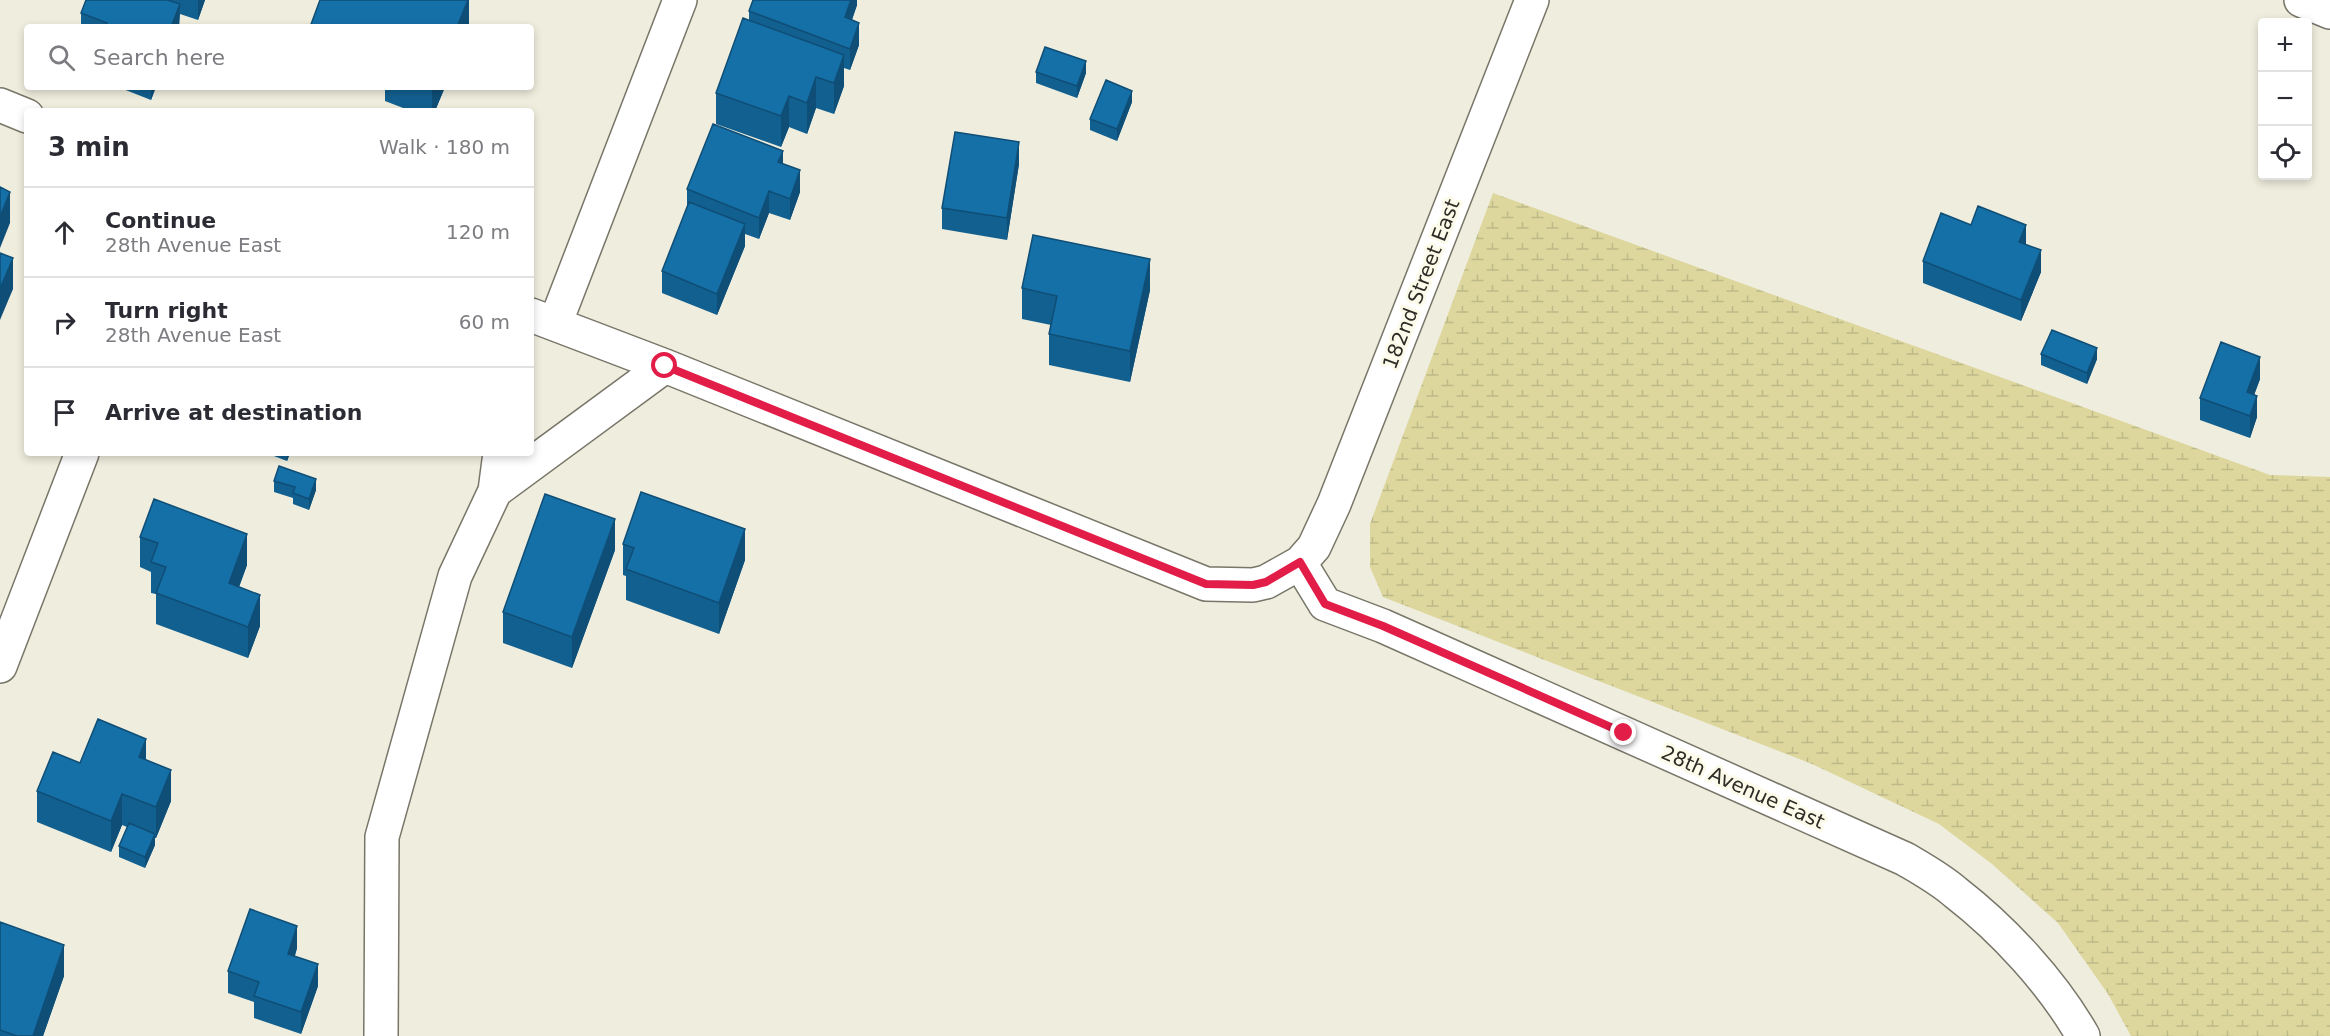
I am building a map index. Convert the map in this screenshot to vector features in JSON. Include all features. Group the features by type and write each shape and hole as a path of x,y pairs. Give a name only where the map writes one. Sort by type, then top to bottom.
{"street":[{"path":"680,0 543,319 1206,584 1253,585 1266,582 1300,562"},
{"name":"182nd Street East","path":"1300,562 1314,547 1334,504 1532,0"},
{"path":"2301,0 2330,12"},
{"path":"0,105 24,115"},
{"path":"495,491 665,366"},
{"path":"0,666 81,456"},
{"path":"381,1036 382,837 455,576 495,491 500,456"},
{"name":"28th Avenue East","path":"1300,562 1325,604 1383,626 1905,859 1955,891 1993,926 2036,971 2073,1019 2083,1036"}],"green space":[{"path":"1493,193 2270,475 2330,477 2330,1036 2131,1036 2108,994 2058,923 1992,864 1939,824 1812,764 1383,597 1370,567 1370,524"}],"building":[{"path":"86,0 168,0 180,4 172,24 107,24 81,13"},
{"path":"320,0 468,0 458,24 311,24"},
{"path":"753,0 851,0 845,17 859,23 850,49 749,11"},
{"path":"743,18 844,55 834,83 816,77 807,103 789,96 781,116 716,93"},
{"path":"1045,47 1086,61 1077,86 1036,72"},
{"path":"1106,80 1132,91 1117,129 1090,119"},
{"path":"713,124 783,151 778,162 800,170 790,199 769,191 759,218 687,189"},
{"path":"955,132 1019,142 1007,218 942,208"},
{"path":"0,187 10,192 0,217"},
{"path":"689,202 745,224 717,294 662,271"},
{"path":"1978,206 2026,225 2019,242 2041,250 2021,300 1923,261 1941,213 1971,225"},
{"path":"1033,235 1150,259 1130,351 1049,334 1057,296 1022,288"},
{"path":"0,253 13,258 0,289"},
{"path":"2052,330 2097,348 2087,373 2041,354"},
{"path":"2221,342 2260,357 2247,392 2257,396 2250,416 2200,398"},
{"path":"279,466 316,479 309,499 293,493 295,487 274,481"},
{"path":"641,492 745,529 719,603 626,569 634,548 623,544"},
{"path":"545,494 615,519 572,637 503,612"},
{"path":"154,499 247,534 229,583 260,595 248,627 156,593 166,567 151,562 158,543 140,537"},
{"path":"98,719 146,739 139,757 171,770 156,807 122,794 111,821 37,791 53,752 80,763"},
{"path":"129,823 155,834 145,857 119,846"},
{"path":"250,909 297,926 288,954 318,964 301,1012 254,996 259,982 228,971"},
{"path":"0,922 64,945 33,1036 17,1036 0,1030"}],"route":[{"path":"665,366 1206,584 1253,585 1266,582 1300,562 1325,604 1383,626 1624,733"}]}
